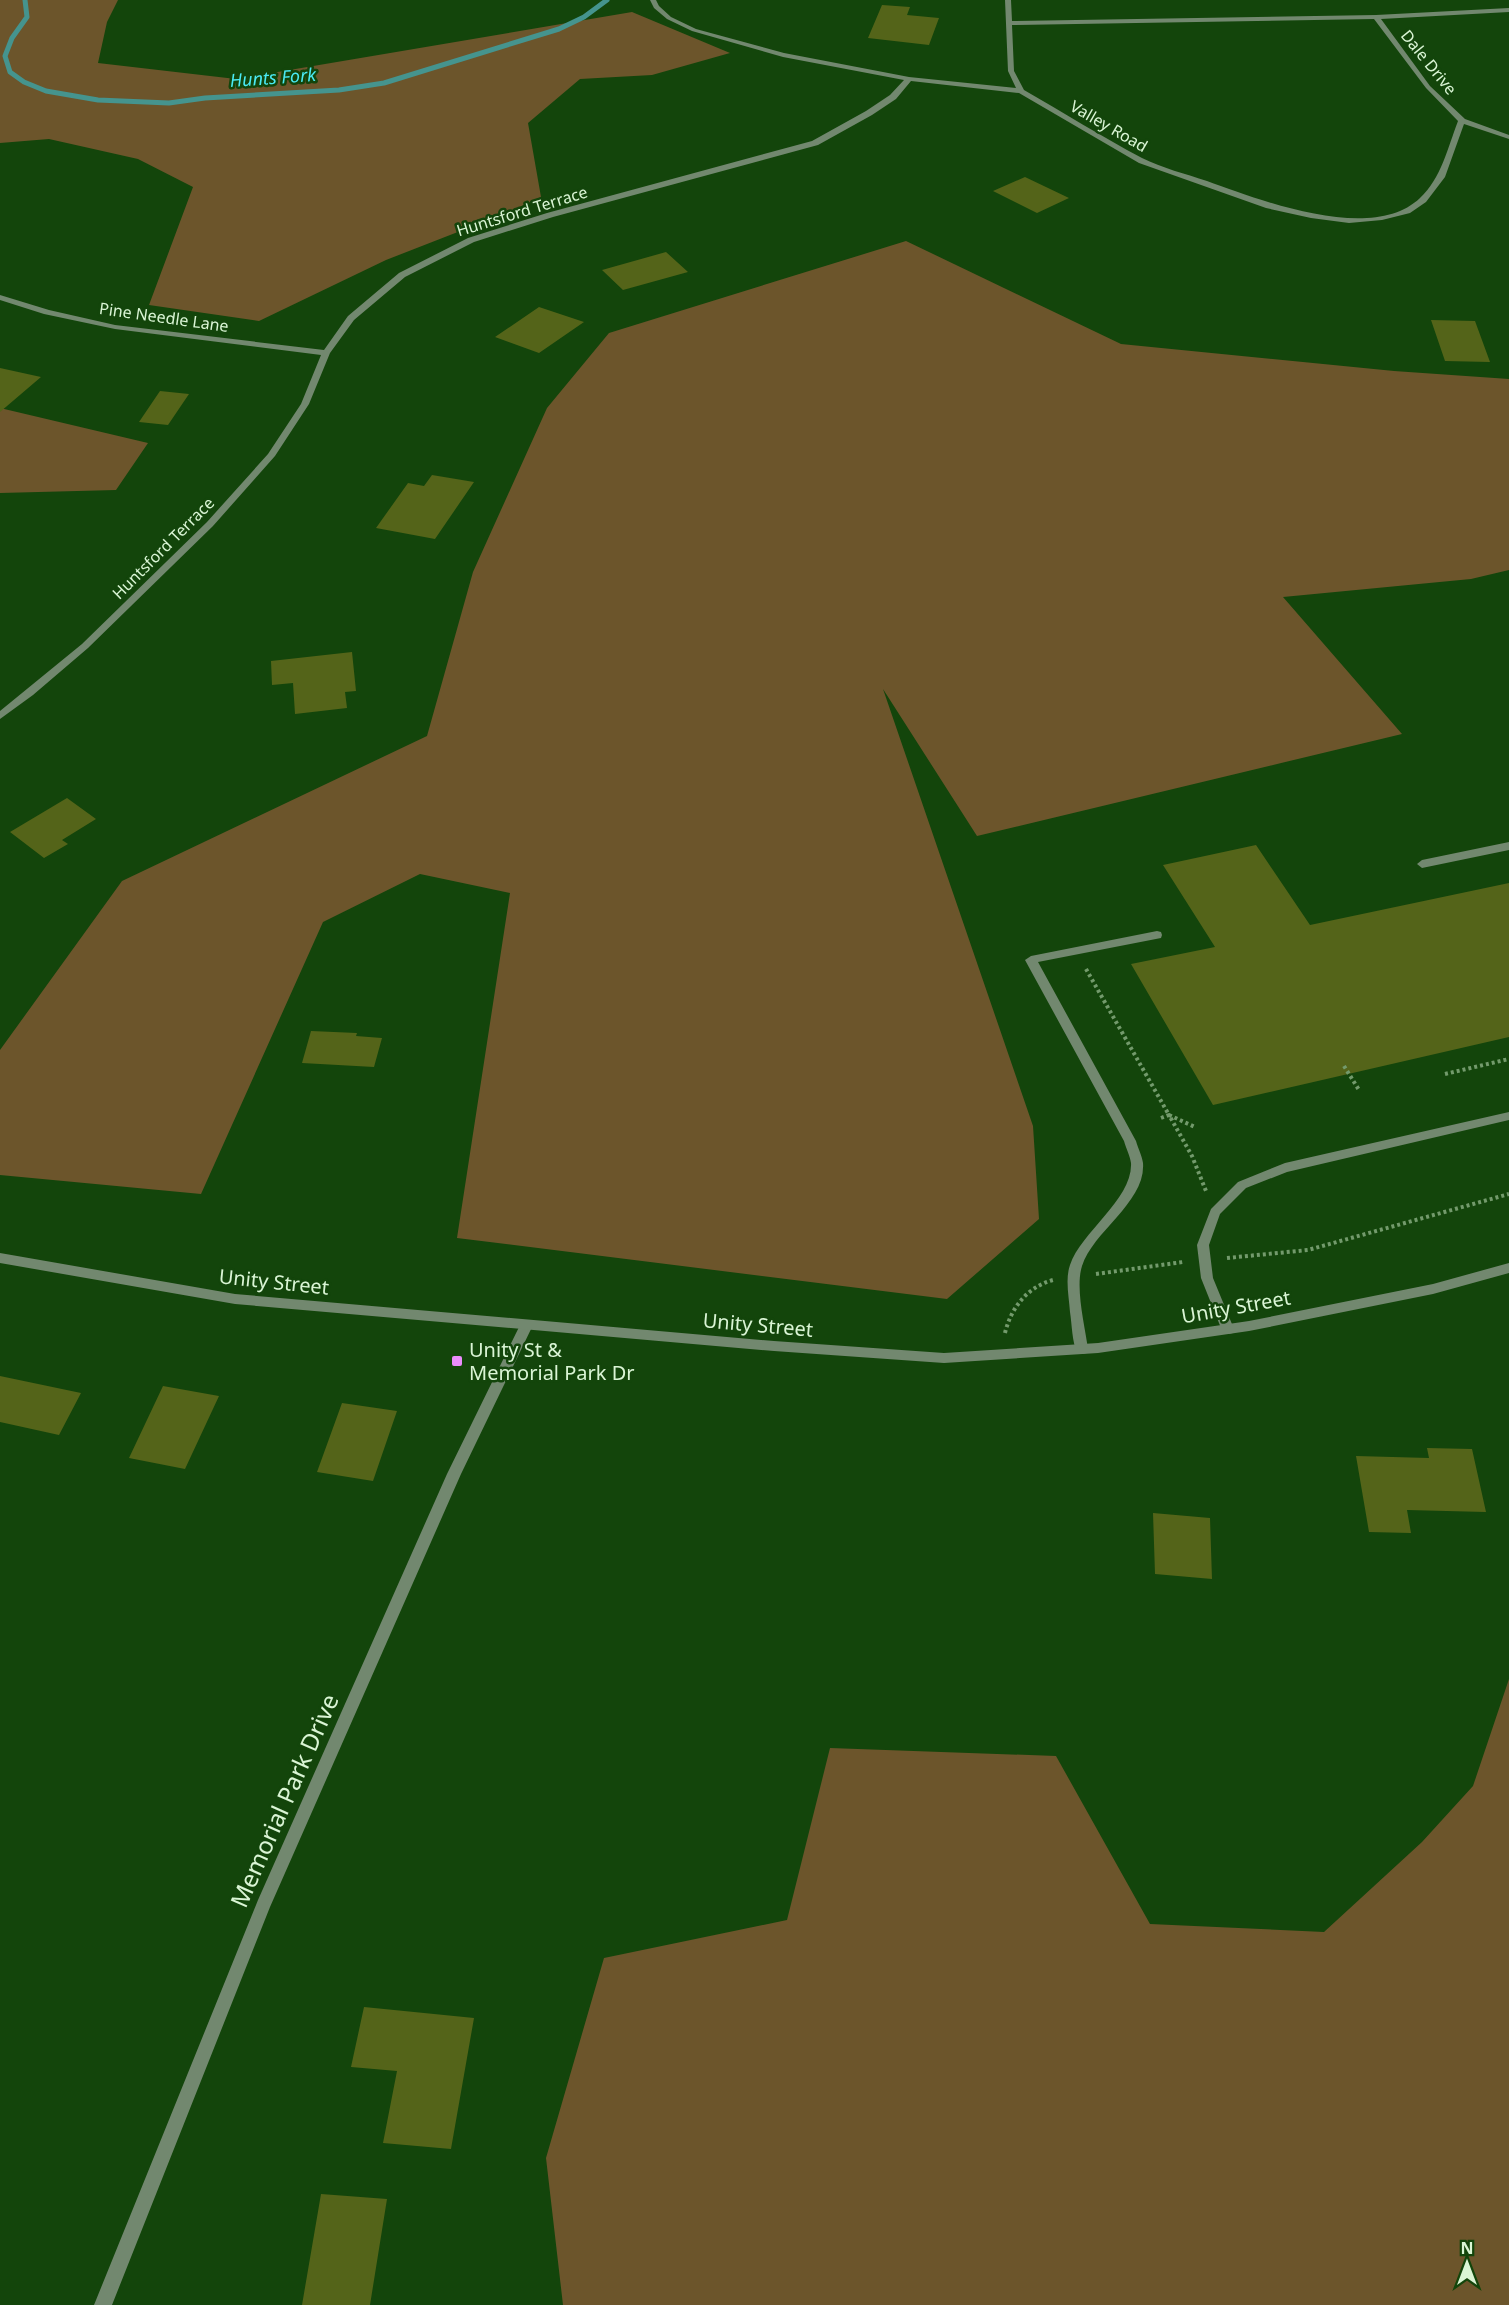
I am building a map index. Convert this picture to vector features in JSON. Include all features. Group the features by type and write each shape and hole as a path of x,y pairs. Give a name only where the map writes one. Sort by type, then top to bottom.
{"street":[{"name":"Valley Road","path":"652,0 656,7 669,18 694,30 783,55 909,79 1021,90 1142,161 1269,206 1311,216 1349,221 1382,218 1407,211 1423,200 1442,177 1462,121"},
{"path":"1008,0 1011,23 1011,71 1021,90"},
{"path":"1011,23 1376,17 1509,10"},
{"name":"Dale Drive","path":"1376,17 1428,87 1462,121"},
{"name":"Huntsford Terrace","path":"0,716 85,646 216,518 271,456 305,404 326,353 351,318 402,275 471,240 815,143 893,97 909,79"},
{"path":"1462,121 1509,137"},
{"name":"Pine Needle Lane","path":"0,297 46,312 115,327 326,353"},
{"path":"1422,864 1509,846"},
{"path":"1082,1349 1076,1297 1076,1266 1096,1233 1131,1188 1137,1165 1130,1141 1031,960 1157,935"},
{"path":"1228,1329 1207,1278 1203,1245 1215,1212 1242,1185 1285,1168 1509,1116"},
{"name":"Unity Street","path":"0,1258 235,1299 944,1358 1082,1349 1228,1329 1432,1289 1509,1268"},
{"name":"Memorial Park Drive","path":"103,2305 263,1905 454,1474 527,1325"}],"path":[{"path":"1083,964 1192,1156 1215,1212"},
{"path":"1445,1074 1509,1059"},
{"path":"1344,1066 1359,1090"},
{"path":"1161,1118 1169,1115 1195,1127"},
{"path":"1205,1260 1308,1250 1509,1194"}],"shaded area":[{"path":"0,0 118,0 107,22 98,63 236,79 632,12 730,53 652,75 580,79 528,123 541,197 504,214 386,260 259,321 149,305 193,187 138,159 49,139 0,143"},
{"path":"906,241 1121,344 1394,371 1509,379 1509,570 1471,579 1283,597 1402,734 977,836 883,689 1033,1126 1039,1219 947,1299 457,1238 510,893 420,874 323,922 201,1194 0,1175 0,1050 122,881 427,736 473,572 547,408 609,333"},
{"path":"0,408 148,443 116,490 0,493"},
{"path":"1509,1679 1509,2305 563,2305 546,2158 604,1958 787,1920 830,1748 1056,1756 1150,1924 1324,1932 1422,1842 1473,1786"}],"building":[{"path":"882,5 910,7 907,15 939,18 929,45 868,38"},
{"path":"1025,177 1069,198 1037,213 993,191"},
{"path":"666,252 688,272 623,290 602,270"},
{"path":"539,307 584,322 539,353 495,337"},
{"path":"1431,320 1475,321 1490,362 1445,361"},
{"path":"0,368 41,377 0,412"},
{"path":"160,391 189,394 168,425 139,422"},
{"path":"432,475 474,482 435,539 376,528 408,483 424,486"},
{"path":"352,652 356,691 345,692 347,708 295,714 293,683 272,685 271,661"},
{"path":"67,798 96,819 62,840 68,844 44,858 10,832"},
{"path":"1256,845 1310,925 1509,883 1509,1037 1213,1105 1131,964 1215,947 1163,865"},
{"path":"311,1031 357,1033 356,1036 382,1038 374,1067 302,1063"},
{"path":"0,1376 81,1393 59,1435 0,1422"},
{"path":"163,1386 219,1396 185,1469 129,1458"},
{"path":"342,1403 397,1411 373,1481 317,1472"},
{"path":"1427,1448 1472,1449 1486,1512 1407,1510 1411,1533 1369,1532 1356,1456 1429,1458"},
{"path":"1153,1513 1210,1518 1212,1579 1155,1574"},
{"path":"364,2007 474,2018 451,2149 383,2143 397,2071 351,2067"},
{"path":"321,2194 387,2199 370,2305 302,2305"}],"waterway":[{"name":"Hunts Fork","path":"25,0 27,17 12,38 5,56 10,72 24,82 46,91 98,100 169,103 205,98 339,90 384,83 559,29 584,17 607,0"}],"place":[{"name":"Unity St & Memorial Park Dr","path":"457,1361"}]}
